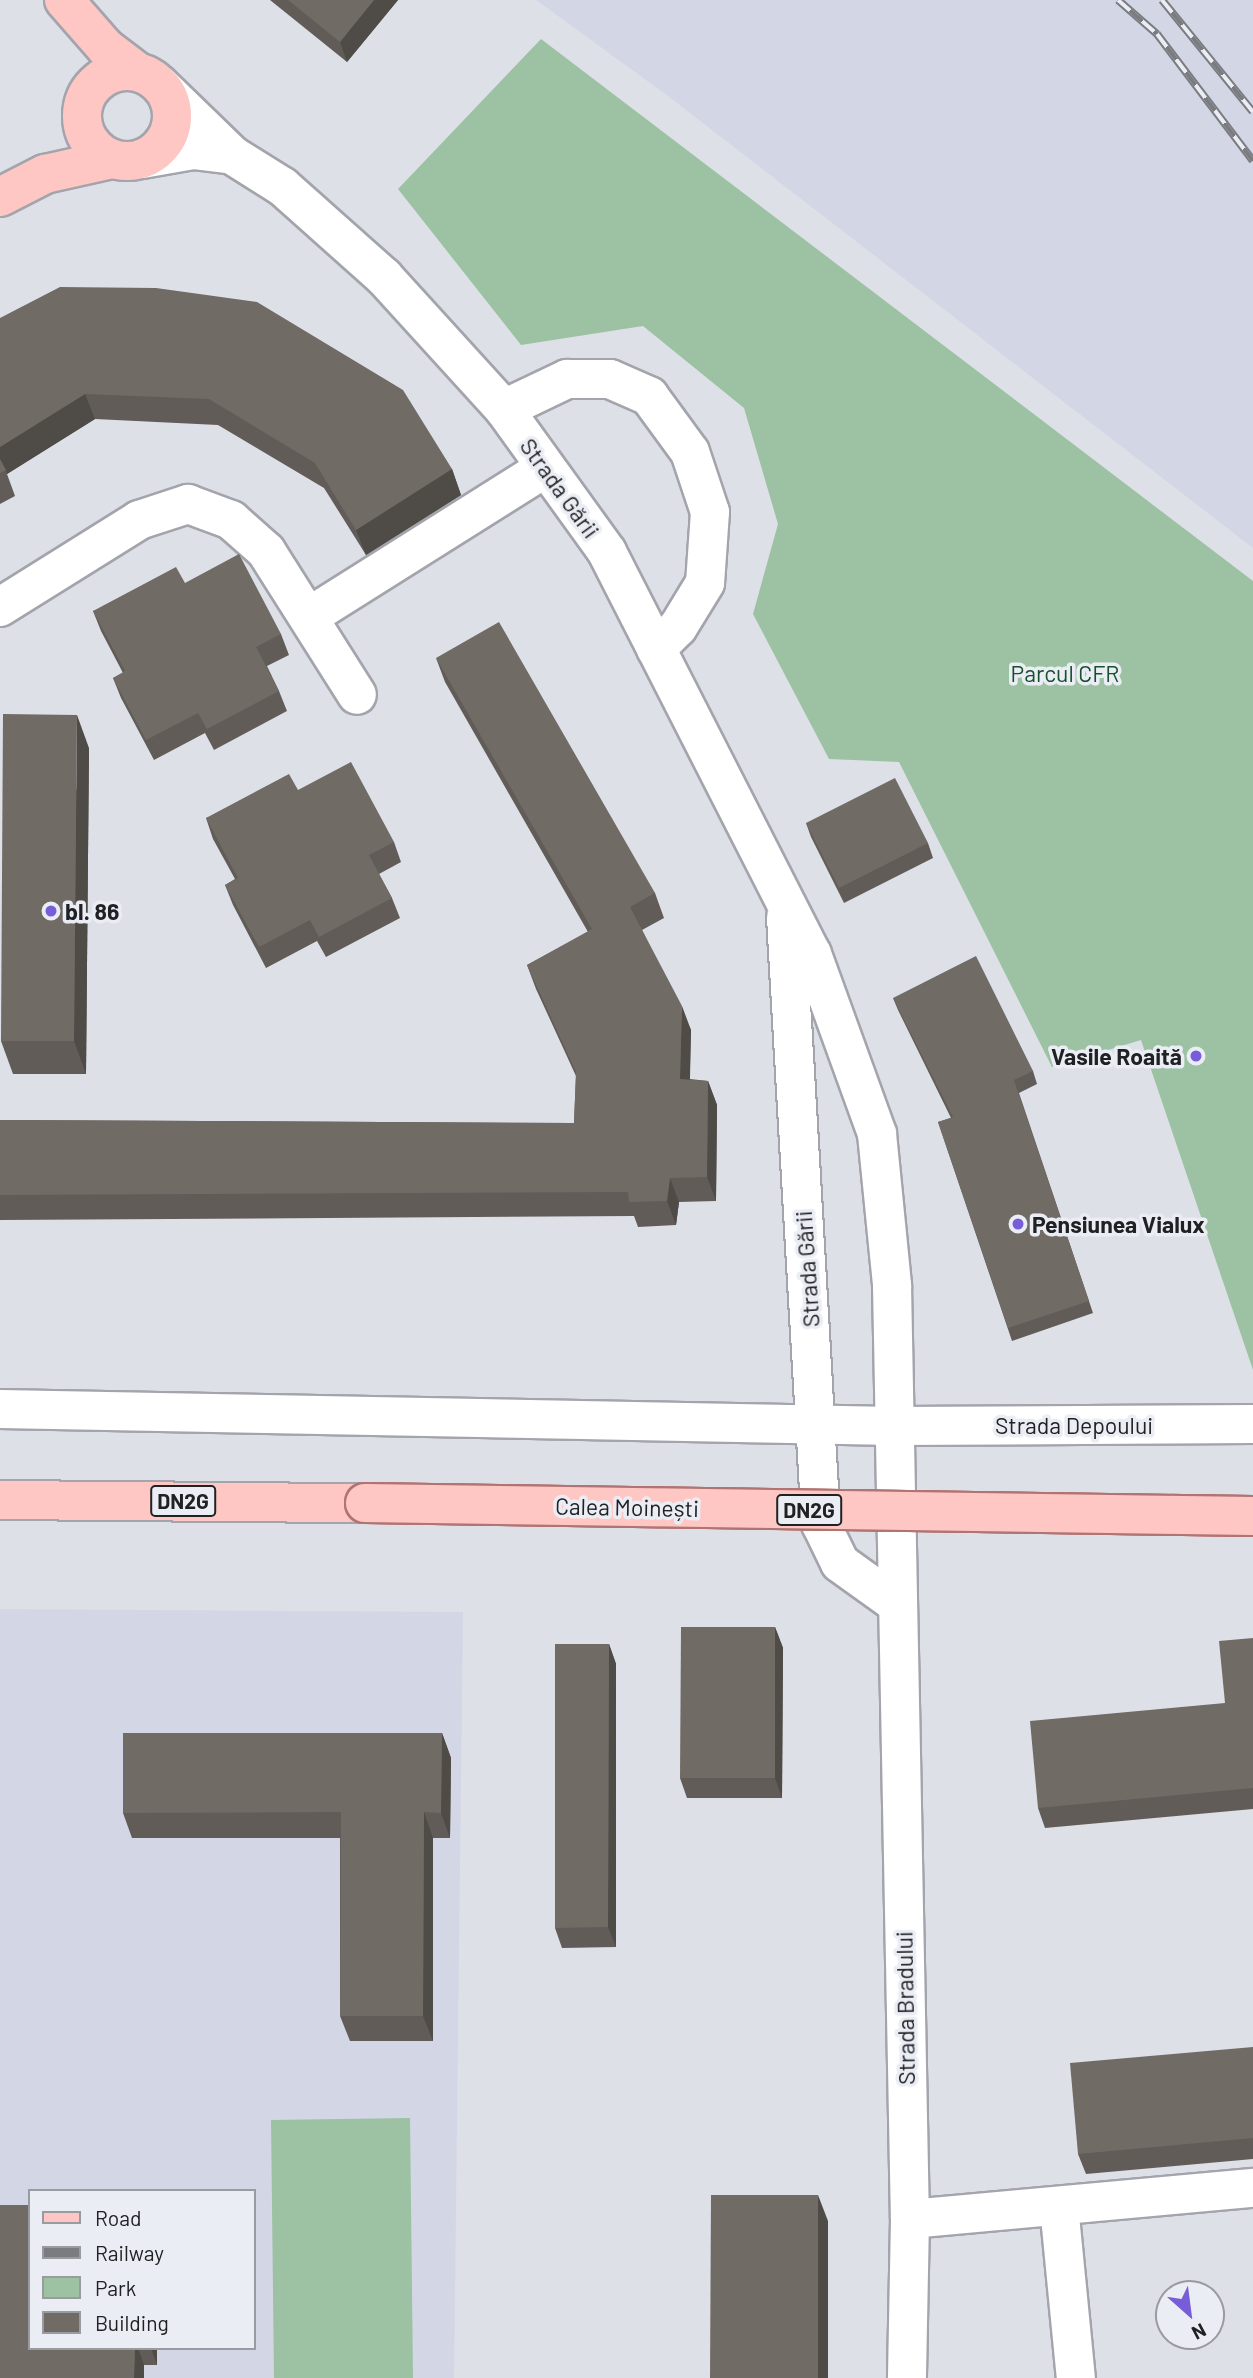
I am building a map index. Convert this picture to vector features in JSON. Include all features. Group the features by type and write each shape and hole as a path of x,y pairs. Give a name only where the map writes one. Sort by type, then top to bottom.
{"main road":[{"name":"Strada Gării","path":"71,10 148,78"},
{"name":"Strada Gării","path":"71,10 88,56 84,102"},
{"path":"108,75 148,78 173,110 172,126 166,140 127,159 45,174 5,194 60,144 84,102 108,75"},
{"path":"84,102 88,139 127,159"},
{"name":"Calea Moinești","path":"0,1500 1253,1516"}],"street":[{"name":"Strada Gării","path":"148,78 232,155 283,187 384,277 503,409 607,552 811,954 877,1134 892,1285 897,1621"},
{"name":"Strada Gării","path":"127,159 193,150 232,155"},
{"path":"503,409 566,379 610,379 649,396 690,452 710,512 705,583 678,628 656,649"},
{"path":"310,616 545,468"},
{"path":"0,607 139,520 188,504 232,520 266,551 310,616 357,695"},
{"name":"Strada Gării","path":"785,901 821,1524 840,1563 897,1621"},
{"name":"Strada Depoului","path":"0,1409 894,1426 1253,1424"},
{"name":"Strada Bradului","path":"897,1621 911,2219 907,2378"},
{"path":"911,2219 1253,2188"},
{"path":"1059,2206 1076,2378"}],"shaded area":[{"path":"536,0 1253,0 1253,548 668,96"},
{"path":"0,1609 463,1612 454,2378 0,2378"}],"green space":[{"name":"Parcul CFR","path":"541,39 1253,581 1253,1370 1141,1040 1052,1067 899,762 829,759 753,614 778,524 744,408 643,326 521,345 398,189"},
{"path":"410,2118 413,2378 274,2378 271,2120"}],"building":[{"path":"288,0 374,0 340,42"},
{"path":"60,287 156,288 257,302 403,390 452,469 356,530 315,463 209,399 85,394 0,447 0,318"},
{"path":"0,459 6,470 0,473"},
{"path":"239,554 281,634 256,647 279,691 207,729 198,713 146,740 113,678 125,671 93,611 176,567 185,583"},
{"path":"499,622 655,893 630,907 682,1006 680,1079 708,1081 707,1177 670,1178 667,1201 629,1202 628,1192 0,1195 0,1120 574,1123 576,1072 527,965 592,929 436,658"},
{"name":"bl. 86","path":"3,714 77,715 74,1041 1,1041"},
{"path":"351,762 394,842 369,855 392,898 319,937 310,920 259,947 225,885 238,878 206,818 289,774 298,790"},
{"path":"895,778 928,843 839,888 806,823"},
{"path":"976,956 1033,1071 1014,1080 1089,1301 1008,1328 938,1122 953,1117 893,998"},
{"path":"681,1627 775,1627 775,1778 680,1778"},
{"path":"1253,1638 1253,1788 1038,1808 1030,1721 1225,1703 1219,1641"},
{"path":"555,1644 609,1644 608,1927 555,1928"},
{"path":"123,1733 442,1733 441,1813 424,1812 423,2016 340,2016 341,1812 123,1813"},
{"path":"1253,2047 1253,2138 1078,2154 1070,2063"},
{"path":"711,2195 818,2195 818,2378 710,2378"},
{"path":"0,2205 28,2205 28,2350 135,2350 134,2378 0,2378"}],"railway":[{"path":"1118,0 1157,34 1253,161"},
{"path":"1162,0 1253,112"}],"place":[{"name":"bl. 86","path":"51,911"},
{"name":"Vasile Roaită","path":"1196,1056"},
{"name":"Pensiunea Vialux","path":"1018,1224"}]}
